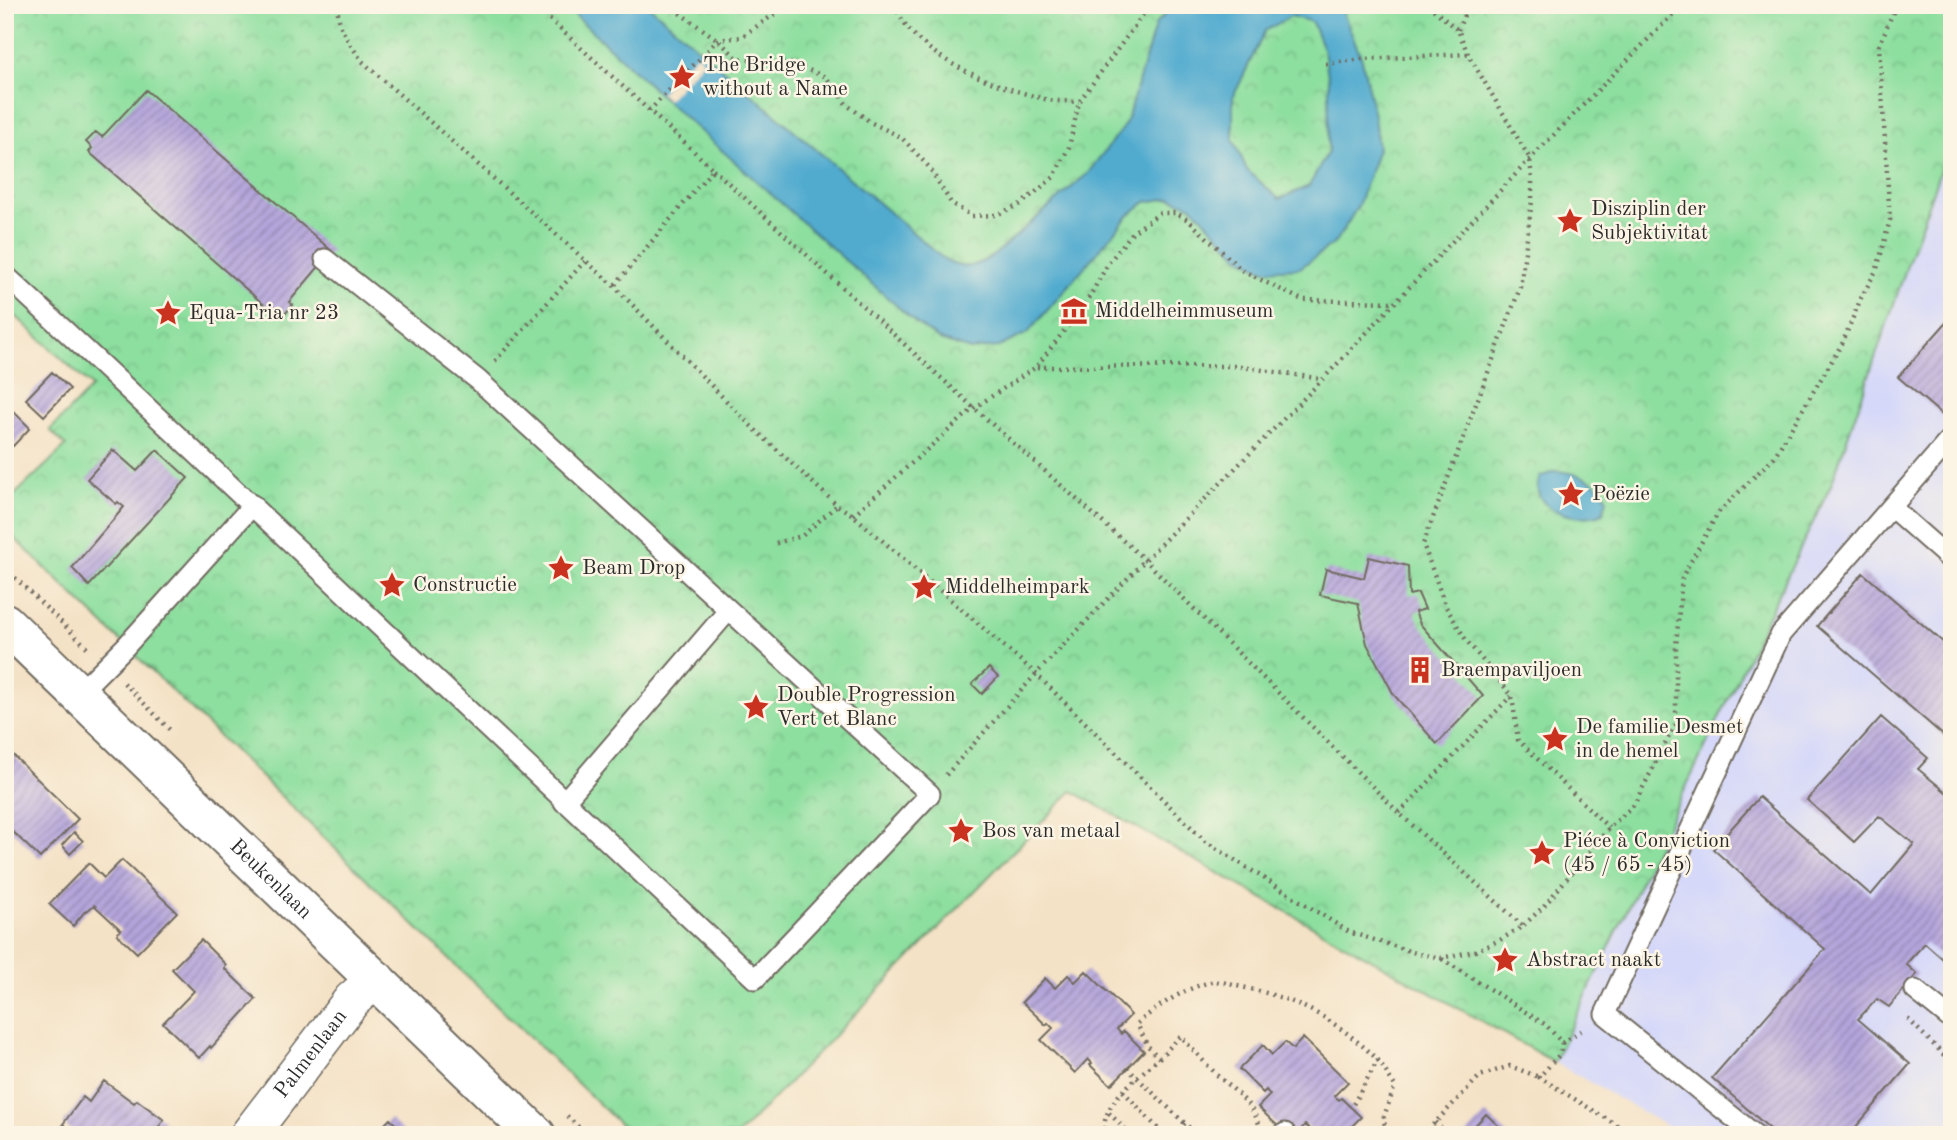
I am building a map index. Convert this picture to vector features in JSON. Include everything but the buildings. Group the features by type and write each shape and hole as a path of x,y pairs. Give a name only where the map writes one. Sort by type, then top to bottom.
{"street":[{"name":"Beukenlaan","path":"5,623 536,1135"},
{"name":"Palmenlaan","path":"249,1135 352,1000 376,979"}],"lane":[{"path":"5,275 755,979 930,794 478,380 325,260"},
{"path":"1755,1135 1605,1014 1781,634 1952,437"},
{"path":"79,693 126,646 253,505"},
{"path":"1892,508 1952,561"},
{"path":"564,802 728,611"},
{"path":"1915,990 1952,1020"}],"path":[{"path":"338,5 337,14 345,36 362,61 614,286 750,425 837,505 853,515 1036,674 1205,841 1349,932 1419,954 1441,958 1475,951 1523,926 1544,906 1609,828 1634,805 1676,723 1676,646 1682,577 1718,513 1774,457 1842,344 1861,298 1877,269 1890,220 1879,46 1896,5"},
{"path":"534,5 974,408 1145,560 1399,813 1523,926"},
{"path":"668,5 719,40 737,58 793,64 826,77 847,105 872,123 901,137 929,167 951,203 972,216 996,215 1021,204 1054,177 1069,147 1079,102 1150,5"},
{"path":"649,111 719,40 741,37 788,5"},
{"path":"895,5 908,30 927,49 981,78 1043,99 1079,102"},
{"path":"1428,5 1458,30 1468,54 1530,159 1532,201 1520,288 1423,544 1446,607 1466,640 1512,695 1518,740 1609,828"},
{"path":"1458,30 1468,5"},
{"path":"930,794 1036,674 1323,379 1530,159 1682,5"},
{"path":"1326,64 1362,59 1468,54"},
{"path":"614,286 713,169"},
{"path":"853,515 974,408 1036,367 1086,303 1109,262 1133,232 1160,213 1176,213 1188,220 1243,271 1303,300 1393,302"},
{"path":"478,380 585,261"},
{"path":"1036,367 1235,366 1323,379"},
{"path":"776,543 802,536 837,505"},
{"path":"1399,813 1512,695"},
{"path":"1441,958 1546,1025 1562,1043 1560,1054 1539,1077"},
{"path":"1158,1058 1147,1046 1137,1024 1158,1005 1213,981 1268,992 1326,1017 1378,1060 1395,1086 1383,1119 1388,1135"},
{"path":"1105,1135 1103,1130 1111,1102 1181,1037 1244,1098 1257,1118 1262,1135"},
{"path":"1352,1108 1378,1060"},
{"path":"1423,1135 1480,1076 1510,1066 1539,1077 1633,1135"},
{"path":"1127,1068 1197,1135"},
{"path":"1123,1091 1164,1135"},
{"path":"1108,1112 1130,1135"},
{"path":"1435,1122 1448,1135"},
{"path":"1174,1135 1185,1123"}],"shaded area":[{"path":"1952,136 1952,1135 1683,1135 1554,1062 1831,485"}],"green space":[{"name":"Middelheimpark","path":"7,5 1952,5 1952,136 1831,485 1554,1062 1072,791 738,1135 631,1135 5,529 5,504 66,446 50,430 92,387 5,306"}],"water":[{"path":"564,5 648,5 946,261 960,266 976,264 994,255 1088,173 1126,123 1156,23 1175,5 1340,5 1362,59 1378,149 1358,206 1336,242 1300,268 1264,270 1239,257 1192,206 1171,198 1146,202 1129,215 1028,333 999,347 970,350 940,340 916,323 673,107","holes":["1291,16 1312,22 1324,51 1329,82 1328,152 1309,186 1279,199 1247,170 1233,139 1233,97 1265,31"]},
{"name":"Poëzie","path":"1555,471 1578,475 1598,486 1607,499 1603,513 1582,517 1558,512 1548,506 1540,498 1537,488 1540,477"}],"pier":[{"name":"The Bridge without a Name","path":"697,54 704,61 667,100 660,93"}],"place":[{"name":"The Bridge without a Name","path":"682,77"},
{"name":"Disziplin der Subjektivitat","path":"1570,221"},
{"name":"Middelheimmuseum","path":"1074,311"},
{"name":"Equa-Tria nr 23","path":"168,313"},
{"name":"Poëzie","path":"1571,494"},
{"name":"Beam Drop","path":"561,568"},
{"name":"Constructie","path":"392,585"},
{"name":"Middelheimpark","path":"924,587"},
{"name":"Braempaviljoen","path":"1420,670"},
{"name":"Double Progression Vert et Blanc","path":"756,707"},
{"name":"De familie Desmet in de hemel","path":"1555,739"},
{"name":"Bos van metaal","path":"961,831"},
{"name":"Piéce à Conviction (45 / 65 - 45)","path":"1542,853"},
{"name":"Abstract naakt","path":"1505,960"}]}
